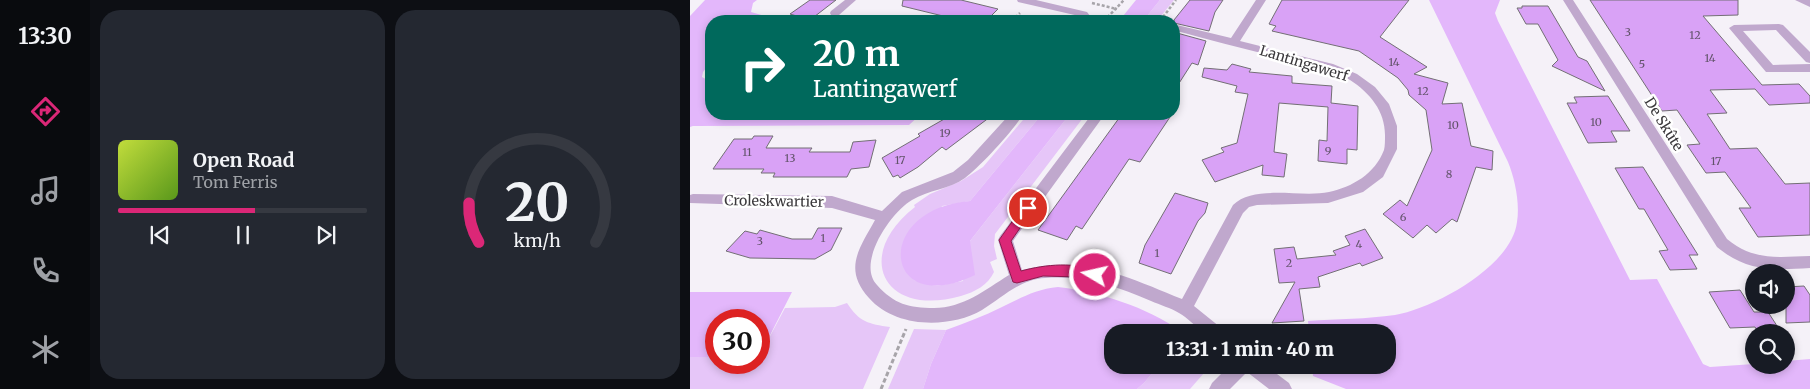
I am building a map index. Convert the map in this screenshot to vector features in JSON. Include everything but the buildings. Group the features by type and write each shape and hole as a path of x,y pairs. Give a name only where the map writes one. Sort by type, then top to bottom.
{"street":[{"path":"835,13 851,0"},
{"path":"1022,0 1042,2 1084,15"},
{"path":"1234,42 1261,0"},
{"name":"De Skûte","path":"1568,0 1722,243 1742,258 1763,263 1810,262"},
{"path":"1800,0 1810,4"},
{"path":"1810,59 1804,46 1780,27 1734,28 1770,69 1810,68"},
{"name":"Lantingawerf","path":"1180,28 1329,67 1353,77 1371,90 1385,107 1391,126 1391,149 1378,173 1358,188 1328,198 1245,202 1238,209 1185,308"},
{"path":"1012,120 973,164 958,176 907,196 884,217 863,256 865,283 882,302 912,315 945,315 974,306 1017,278 1043,271 1080,271 1126,283 1185,308 1204,324"},
{"path":"1017,278 1005,240 1095,120"},
{"name":"Croleskwartier","path":"693,200 832,202 884,217"},
{"path":"1218,389 1233,374"},
{"path":"1264,374 1283,389"}],"path":[{"path":"1110,15 1124,0"},
{"path":"1165,15 1176,0"},
{"path":"1090,2 1117,9"},
{"path":"881,389 912,315"}],"shaded area":[{"path":"705,0 757,0 753,3 751,12 762,15 705,15 705,70 702,77 705,79 705,120 914,120 909,125 690,127 690,16"},
{"path":"1136,0 1160,0 1148,15 1124,15"},
{"path":"1160,0 1174,0 1162,15 1148,15"},
{"path":"1429,0 1500,0 1495,13 1498,21 1630,280 1657,279 1703,364 1710,367 1745,365 1745,374 1795,374 1795,360 1810,359 1810,389 1346,389 1313,376 1313,374 1396,374 1396,324 1308,324 1308,321 1395,315 1412,311 1450,294 1487,269 1512,238 1517,222 1518,207 1515,183 1508,162"},
{"path":"1023,120 1037,120 970,201 942,206 914,280 936,286 963,281 970,241 1065,120 1081,120 995,234 994,246 997,259 990,262 994,272 985,284 961,296 934,301 912,298 896,290 885,278 882,262 885,245 896,226 915,207 914,205 930,194 961,181 983,167"},
{"path":"1037,120 1065,120 970,241 975,275 944,285 921,284 907,273 901,258 904,240 916,222 938,208 970,201"},
{"path":"1058,287 1106,297 1138,308 1170,324 1104,324 1104,374 1152,374 1144,383 1137,389 923,389 931,364 946,330 1029,294"},
{"path":"690,292 792,292 770,335 770,309 705,309 705,357 690,357"},
{"path":"847,303 865,321 890,327 863,389 690,389 690,357 705,357 705,374 770,374 770,336 785,308 835,307"},
{"path":"914,329 946,330 931,364 923,389 888,389"},
{"path":"1152,374 1203,374 1190,389 1137,389"}],"route":[{"path":"1028,208 1005,240 1017,278 1043,271 1080,271 1095,275"}]}
